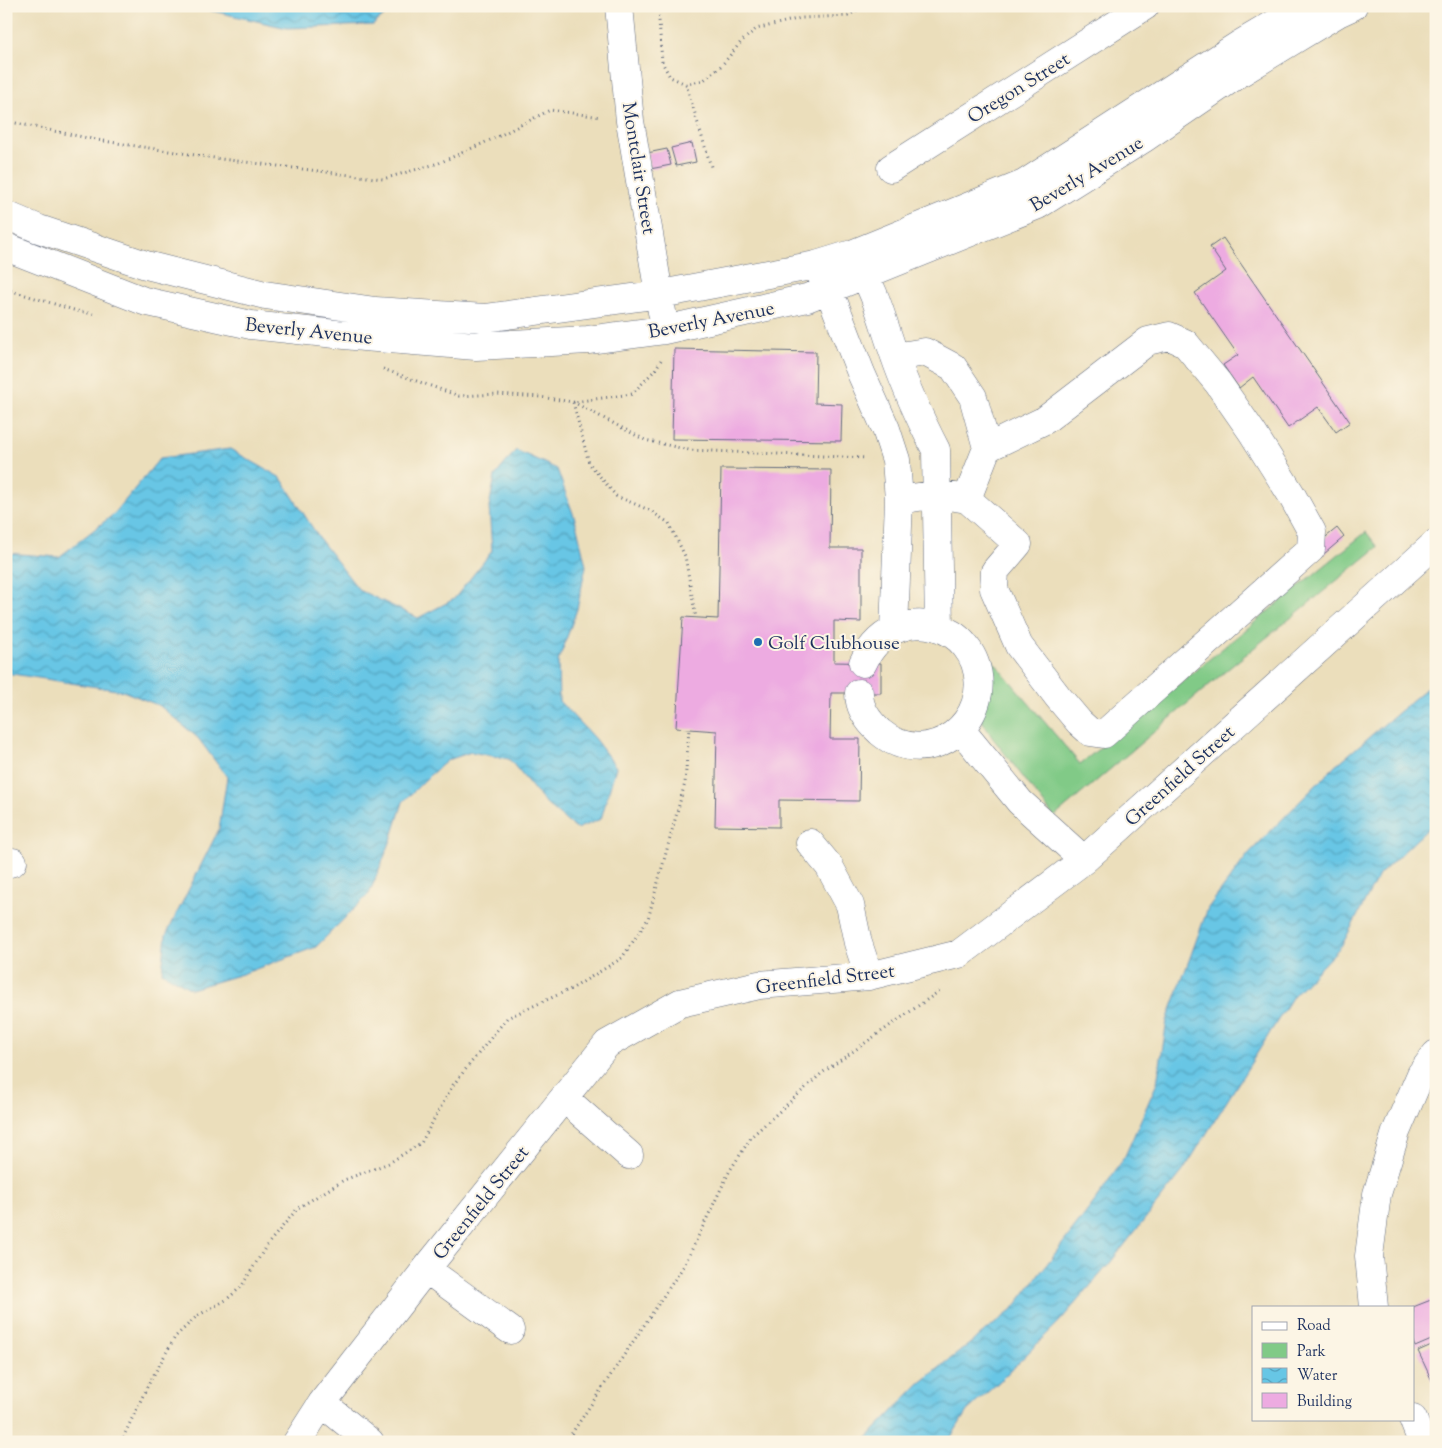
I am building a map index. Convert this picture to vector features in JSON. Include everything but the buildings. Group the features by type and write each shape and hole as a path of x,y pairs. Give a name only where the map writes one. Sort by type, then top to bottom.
{"street":[{"name":"Montclair Street","path":"620,6 630,121 660,294 664,343"},
{"name":"Oregon Street","path":"891,168 1145,6"},
{"name":"Beverly Avenue","path":"6,247 144,301 251,325 476,346 588,340 664,343 829,290 859,265 1024,184 1242,43 1304,6"},
{"name":"Beverly Avenue","path":"6,215 39,229 146,265 265,295 375,311 484,318 660,294 816,265 859,265 1038,205 1143,139 1238,74 1338,13 1353,6"},
{"path":"816,265 829,290 861,373 886,429 896,460 899,500 894,630"},
{"path":"859,265 895,357 936,450 939,628"},
{"path":"899,500 938,494 967,499 1018,544 995,571 994,589 1019,646 1058,698 1090,732 1104,734 1311,549 1312,532 1291,494 1252,432 1218,383 1185,343 1169,336 1148,341 1045,420 987,448"},
{"path":"895,357 925,352 953,367 973,397 987,448 967,499"},
{"name":"Greenfield Street","path":"297,1442 322,1403 426,1269 607,1044 680,1003 759,985 869,976 959,954 1084,860 1436,542"},
{"path":"859,693 864,712 873,726 885,737 900,744 916,746 932,745 947,739 960,730 970,717 980,688 978,672 973,658 964,645 953,634 924,624 908,625 880,638 869,650 862,663"},
{"path":"960,730 1020,802 1084,860"},
{"path":"810,843 829,866 850,905 858,943 869,976"},
{"path":"1374,1306 1369,1256 1377,1194 1396,1132 1421,1074 1436,1054"},
{"path":"564,1098 629,1155"},
{"path":"426,1269 510,1330"},
{"path":"322,1403 370,1442"},
{"path":"1413,1420 1422,1442"}],"path":[{"path":"658,6 662,62 670,77 686,84 704,80 722,65 741,42 756,29 801,18 848,16 863,6"},
{"path":"686,84 712,170"},
{"path":"6,121 97,140 221,159 383,179 439,163 496,138 550,110 630,121"},
{"path":"6,289 77,311 96,314"},
{"path":"374,367 459,396 496,394 540,397 573,402 632,394 655,370 664,343"},
{"path":"573,402 645,440 689,450 896,460"},
{"path":"573,402 589,463 616,496 649,510 669,523 684,556 696,618"},
{"path":"120,1442 147,1387 175,1337 197,1316 226,1300 242,1287 267,1245 298,1208 344,1180 389,1163 421,1143 453,1085 507,1018 573,988 622,958 648,919 686,783 689,729"},
{"path":"566,1442 684,1264 729,1172 752,1136 822,1074 948,985"}],"green space":[{"path":"1366,532 1378,547 1228,669 1054,817 992,737 975,709 978,643 1080,764"}],"water":[{"path":"191,6 396,6 373,25 287,28"},
{"path":"230,449 281,478 319,538 359,590 418,618 454,599 492,551 489,507 495,476 516,450 557,469 575,519 586,566 577,609 558,662 559,701 594,738 616,767 601,819 576,829 546,804 509,759 471,752 448,760 403,802 391,840 369,894 316,947 242,974 191,989 162,972 166,935 219,829 227,777 198,738 160,706 123,691 6,673 6,553 59,557 114,514 160,458"},
{"path":"1436,680 1436,821 1379,875 1342,945 1293,996 1183,1171 1110,1263 1059,1322 967,1411 948,1442 863,1442 919,1384 1012,1310 1095,1201 1125,1156 1157,1083 1167,1021 1208,908 1249,853 1334,767"}],"place":[{"name":"Golf Clubhouse","path":"758,642"}]}
